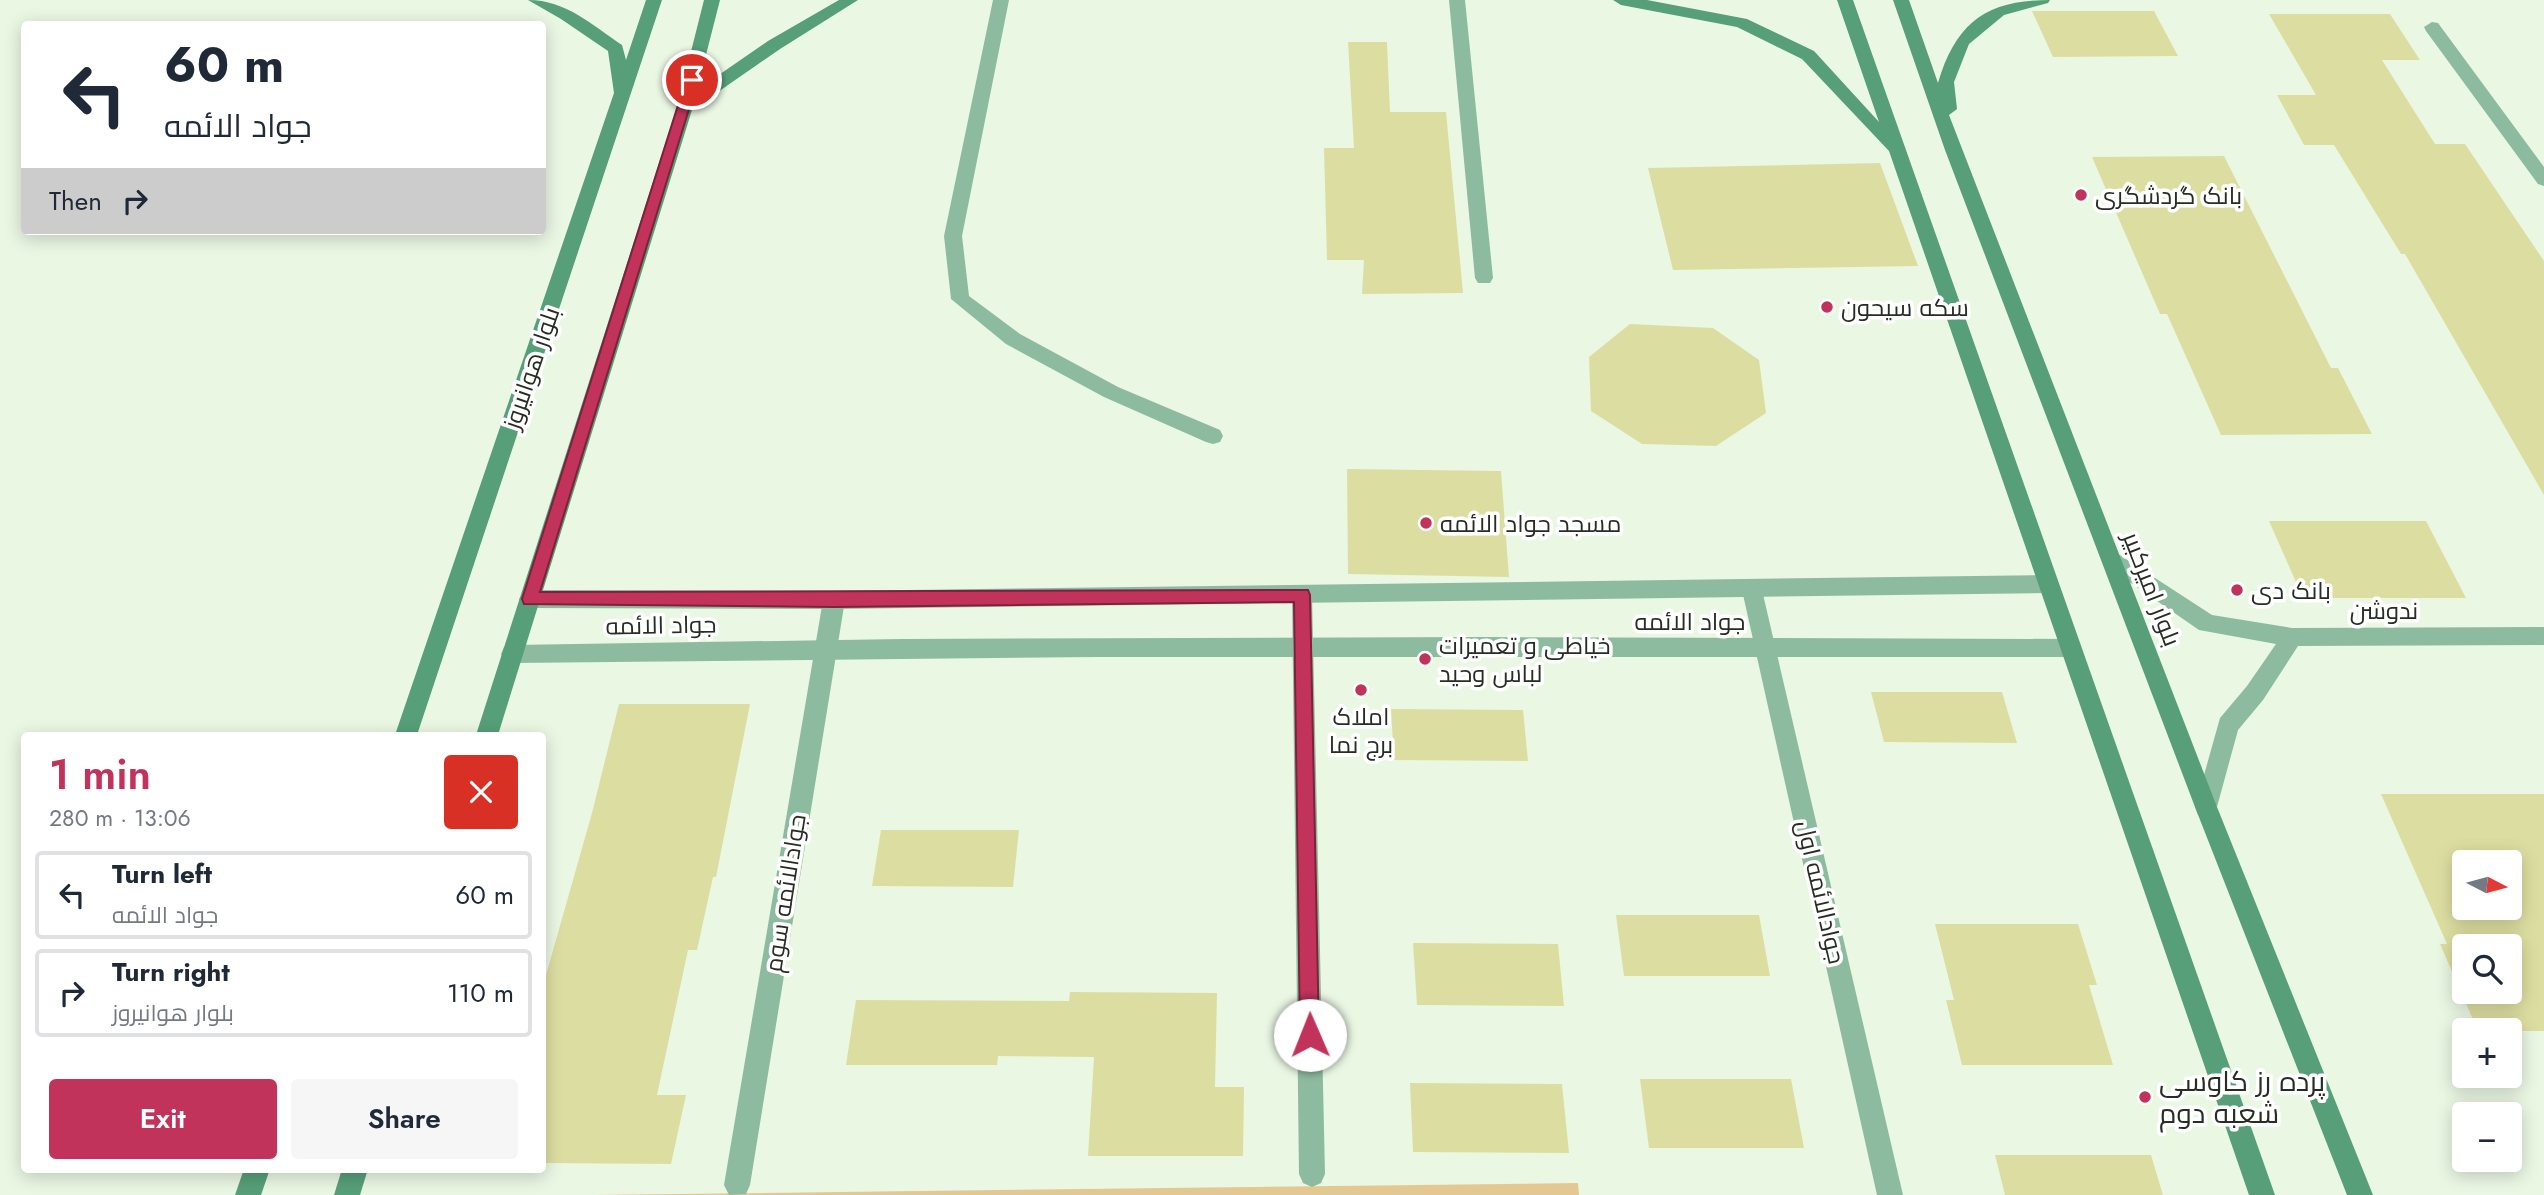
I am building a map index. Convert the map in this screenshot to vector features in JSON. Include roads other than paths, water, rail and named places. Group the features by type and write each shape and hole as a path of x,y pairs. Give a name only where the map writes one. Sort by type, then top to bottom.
{"main road":[{"path":"536,0 567,15 616,49 622,96"},
{"name":"بلوار هوانیروز","path":"407,732 654,0"},
{"path":"488,732 685,107 712,0"},
{"path":"685,107 774,45 850,0"},
{"path":"1621,0 1741,23 1808,55 1898,153"},
{"path":"1845,0 2262,1195"},
{"name":"بلوار امیرکبیر","path":"1901,0 1953,150 2206,807 2360,1195"},
{"path":"1953,150 1946,82 1962,41 1999,11 2042,0"},
{"path":"248,1195 256,1173"},
{"path":"347,1195 354,1173"}],"street":[{"path":"1001,0 953,236 960,299 1025,346 1111,392 1213,436"},
{"path":"1457,0 1484,278"},
{"path":"2432,27 2544,180"},
{"name":"ندوشن","path":"2112,559 2207,623 2292,637 2544,636"},
{"name":"جواد الائمه","path":"530,599 834,600 2048,584"},
{"name":"جوادالائمه اول","path":"1752,590 1890,1195"},
{"path":"1302,595 1312,1174"},
{"name":"جوادالائمه سوم","path":"737,1185 834,600"},
{"path":"2206,807 2228,725 2255,693 2292,637"},
{"name":"جواد الائمه","path":"512,653 1303,645 2070,648"}],"place":[{"name":"بانک گردشگری","path":"2081,195"},
{"name":"سکه سیحون","path":"1827,307"},
{"name":"مسجد جواد الائمه","path":"1426,523"},
{"name":"بانک دی","path":"2237,590"},
{"name":"خیاطی و تعمیرات لباس وحید","path":"1425,659"},
{"name":"املاک برج نما","path":"1361,690"},
{"name":"پرده رز کاوسی شعبه دوم","path":"2145,1097"}]}
